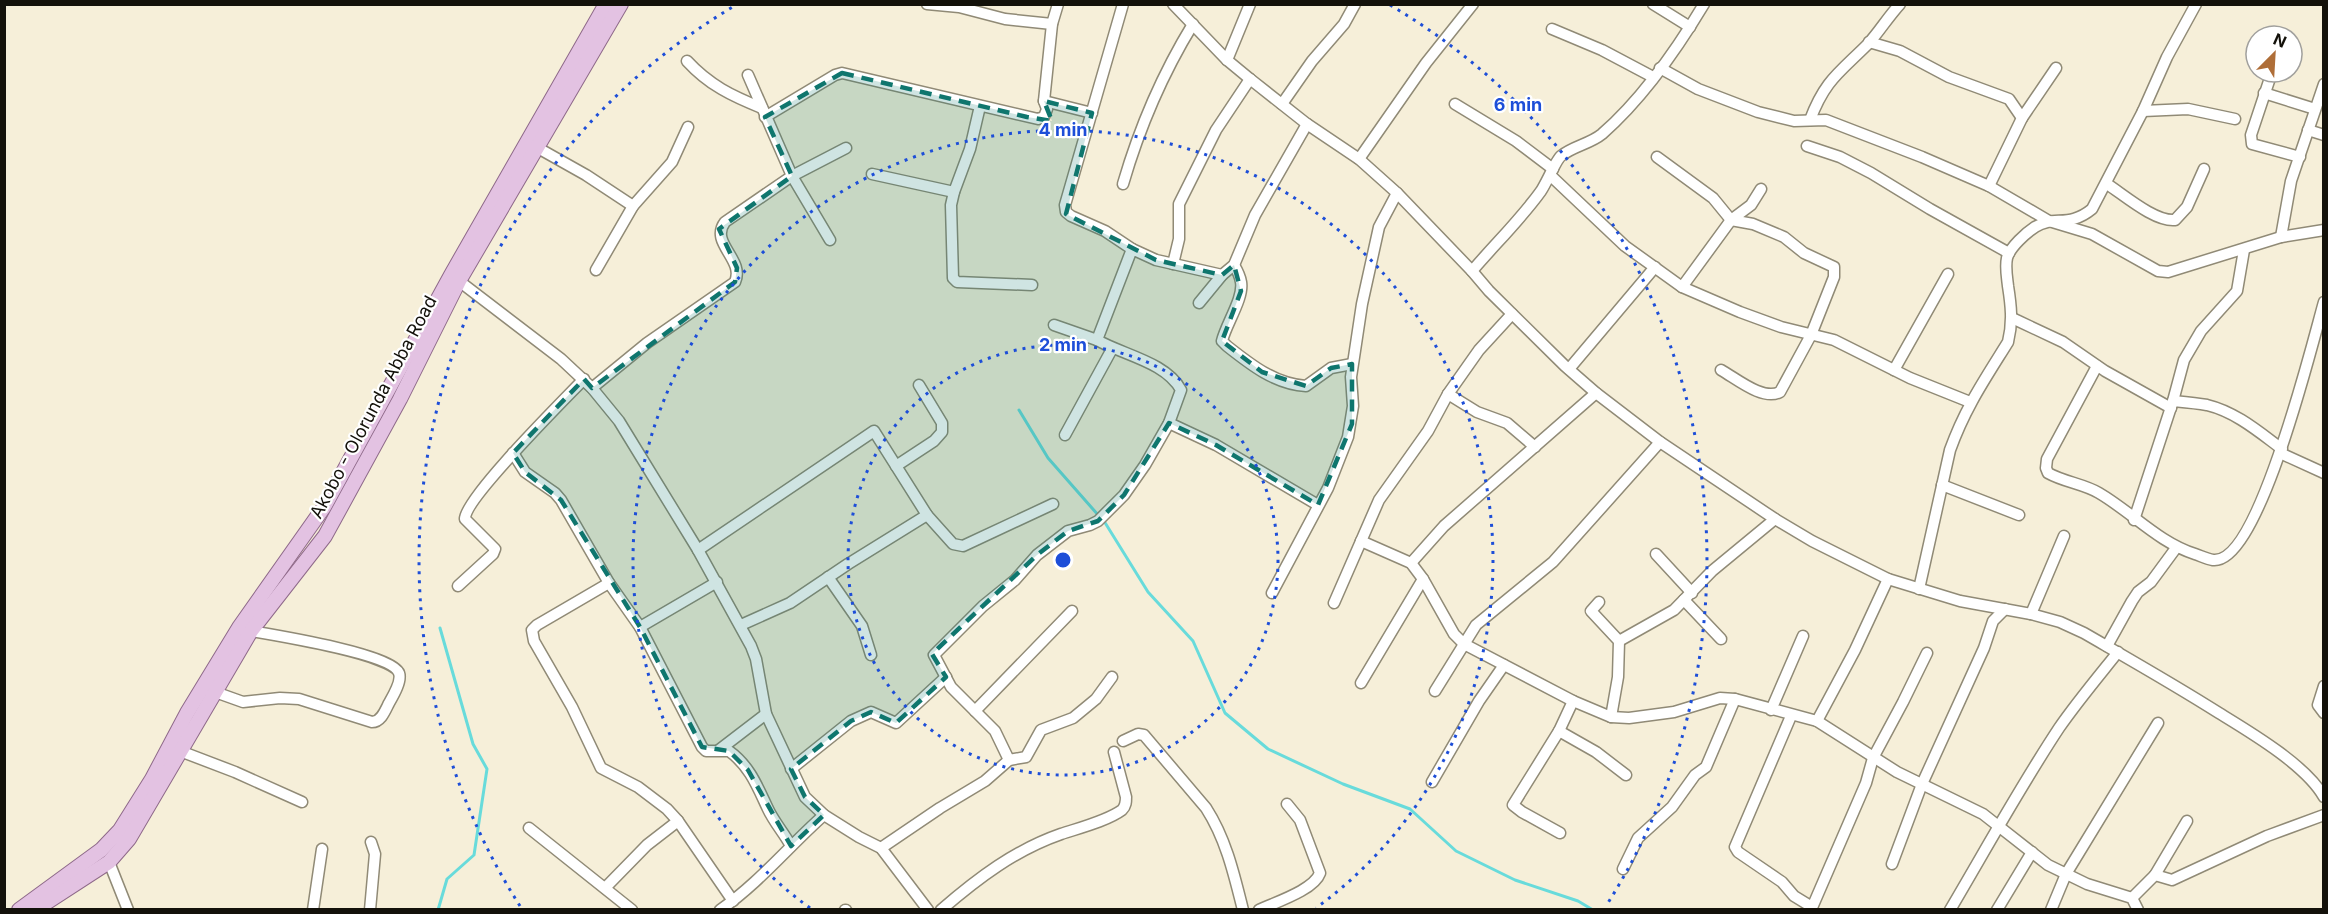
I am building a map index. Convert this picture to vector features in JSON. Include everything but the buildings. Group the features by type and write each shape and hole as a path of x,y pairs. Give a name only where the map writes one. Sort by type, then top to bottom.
{"main road":[{"name":"Akobo - Olorunda Abba Road","path":"35,909 120,830 152,779 187,712 240,626 313,525 451,275 606,4"},
{"name":"Akobo - Olorunda Abba Road","path":"19,909 109,862 129,838 250,631 325,536 459,281 621,4"},
{"path":"350,458 363,466"}],"street":[{"path":"927,4 959,7 1005,19 1052,24"},
{"path":"764,112 842,74 933,93 1038,119 1044,117 1047,109 1044,101 1052,24 1058,4"},
{"path":"1123,4 1083,148 1071,182 1065,205 1066,212 1106,231 1132,249 1156,260 1222,275"},
{"path":"1227,60 1250,4"},
{"path":"1282,104 1312,61 1344,24 1354,4"},
{"path":"1359,159 1426,63 1473,4"},
{"path":"1653,4 1690,27"},
{"path":"1472,271 1529,207 1562,155 1602,134 1656,72 1690,27 1704,4"},
{"path":"1810,120 1827,84 1869,42 1900,4"},
{"path":"1919,589 1950,450 1970,402 2008,342 2012,318 2006,267 2009,253 2031,230 2049,221 2069,221 2084,216 2092,209 2107,184 2167,57 2196,4"},
{"path":"1176,6 1227,60 1307,124 1359,159 1397,193 1489,291 1569,369 1596,393 1660,442 1775,519 1812,541 1888,579 1960,601 2031,614 2060,622 2107,646 2250,732 2297,768 2324,797"},
{"path":"1123,184 1149,112 1193,24"},
{"path":"1552,28 1758,112 1794,122 1826,120 1841,125 1989,186 2049,221 2092,234 2157,271 2168,272 2281,237 2324,230"},
{"path":"1869,42 1900,51 1949,77 2009,99 2022,118"},
{"path":"687,61 714,86 764,112"},
{"path":"1989,186 2022,118 2056,68"},
{"path":"748,75 792,176 830,240"},
{"path":"1173,264 1179,240 1179,204 1216,130 1250,79"},
{"path":"2267,84 2251,135 2252,144 2300,157"},
{"path":"2281,237 2291,181 2324,84"},
{"path":"2264,93 2315,109"},
{"path":"1044,101 1092,113"},
{"path":"1455,104 1516,141 1552,172 1625,246 1683,287 1740,312 1834,340 1894,370 1970,402"},
{"path":"980,106 970,149 951,205 952,271 957,282 1032,285"},
{"path":"2143,111 2188,109 2235,119"},
{"path":"1199,303 1222,275 1234,265 1256,215 1307,124"},
{"path":"596,270 633,206 665,172 688,127"},
{"path":"2308,130 2324,135"},
{"path":"1807,146 1850,162 2009,253"},
{"path":"538,148 586,175 633,206"},
{"path":"592,388 647,343 735,282 738,275 737,268 719,235 719,229 724,222 792,176 846,148"},
{"path":"1658,157 1713,198 1731,220 1753,224 1784,237 1804,253 1834,267 1834,277 1811,335 1780,392 1773,396 1764,393 1721,370"},
{"path":"2107,184 2166,221 2175,220 2187,207 2204,168"},
{"path":"872,174 954,192"},
{"path":"1683,287 1731,220 1751,205 1761,189"},
{"path":"1272,593 1341,459 1352,424 1352,364 1374,246 1379,227 1397,193"},
{"path":"1097,340 1132,249"},
{"path":"2134,519 2184,360 2201,331 2237,291 2244,250"},
{"path":"1234,265 1242,283 1222,341 1227,346 1262,372 1291,385 1306,386 1331,368 1352,364"},
{"path":"1569,369 1655,267"},
{"path":"1894,370 1948,274"},
{"path":"459,281 584,379 619,421 698,550 741,626 756,659 766,714 805,797 824,815 881,848 928,909"},
{"path":"2097,366 2047,459 2046,468 2054,476 2096,491 2176,548 2214,560 2224,558 2253,517 2281,451 2299,398 2324,302"},
{"path":"1334,603 1379,500 1428,431 1448,394 1479,350 1512,314"},
{"path":"2012,318 2062,342 2097,366 2172,404 2208,406 2228,412 2246,422 2281,451 2324,473"},
{"path":"1009,760 995,730 958,696 935,658 936,651 960,631 983,606 1006,588 1037,555 1068,531 1090,525 1098,520 1129,489 1168,423 1181,390 1177,382 1154,366 1112,349 1097,340 1054,325"},
{"path":"1065,435 1112,349"},
{"path":"458,586 493,554 495,549 465,519 465,514 513,453 584,379"},
{"path":"896,466 934,441 942,432 942,423 919,385"},
{"path":"1411,563 1444,526 1596,393"},
{"path":"1448,394 1477,412 1507,423 1535,447"},
{"path":"1168,423 1216,445 1318,506"},
{"path":"698,550 874,431 927,515 953,544 963,546 1053,504"},
{"path":"1435,691 1476,625 1553,562 1660,442"},
{"path":"513,453 525,472 555,493 561,500 609,583 640,627 702,747 706,751 725,750 735,755 748,770 768,810 790,846"},
{"path":"1942,485 2019,515"},
{"path":"741,626 790,603 927,515"},
{"path":"1619,641 1642,626 1665,616 1712,571 1775,519"},
{"path":"2031,614 2064,536"},
{"path":"1361,541 1411,563 1423,579 1454,634 1464,644 1573,701 1611,717 1629,718 1674,712 1720,698 1735,699 1817,722 1906,778 1983,813 2048,865 2132,898 2138,909"},
{"path":"2107,646 2138,592 2151,582 2176,548"},
{"path":"1656,554 1721,639"},
{"path":"828,578 862,626 871,655"},
{"path":"1361,683 1423,579"},
{"path":"1817,722 1855,650 1888,579"},
{"path":"640,627 717,582"},
{"path":"609,583 537,625 532,630 532,635 572,707 601,768 649,794 678,821 733,901"},
{"path":"1599,602 1591,611 1619,641 1611,717"},
{"path":"1892,864 1922,784 1984,648 1993,621 2005,609"},
{"path":"975,711 1072,611"},
{"path":"215,692 243,702 280,698 299,699 372,722 380,719 390,702 400,676 399,671 385,661 250,631"},
{"path":"1771,710 1803,636"},
{"path":"1950,909 1998,825 2061,726 2118,652"},
{"path":"1791,716 1735,847 1738,852 1782,882 1794,896 1811,908 1866,783 1873,758 1926,653"},
{"path":"1432,782 1479,700 1504,665"},
{"path":"791,770 851,721 871,712 896,723 946,677"},
{"path":"881,848 985,781 1009,760 1026,757 1041,730 1073,718 1096,699 1112,677"},
{"path":"2324,686 2318,705 2324,713"},
{"path":"1623,869 1638,838 1672,807 1695,775 1706,767 1735,699"},
{"path":"1560,833 1513,805 1559,731 1573,701"},
{"path":"719,750 766,714"},
{"path":"2051,909 2066,874 2158,723"},
{"path":"1559,731 1596,752 1626,776"},
{"path":"1123,741 1138,734 1144,735 1206,808 1214,820 1230,858 1243,909"},
{"path":"180,751 302,801"},
{"path":"941,909 968,886 1018,852 1122,810 1126,804 1126,797 1114,752"},
{"path":"1259,909 1315,882 1320,873 1299,820 1287,804"},
{"path":"720,909 733,901 824,815"},
{"path":"2155,875 2172,880 2267,836 2324,815"},
{"path":"605,888 647,845 678,821"},
{"path":"2132,898 2155,875 2187,821"},
{"path":"530,828 632,909"},
{"path":"370,842 375,854 370,909"},
{"path":"314,909 322,849"},
{"path":"1997,909 2032,852"},
{"path":"109,862 128,909"}],"highlighted area":[{"path":"842,73 1052,121 1044,101 1092,113 1066,214 1156,260 1222,275 1234,265 1241,291 1222,341 1262,372 1306,386 1331,368 1352,364 1352,424 1318,505 1216,445 1169,423 1124,495 1098,521 1068,531 1037,555 932,654 946,677 896,723 871,712 851,721 791,769 805,797 824,815 791,846 748,770 729,751 702,747 640,627 561,500 525,472 513,453 584,379 592,388 735,282 737,268 719,229 792,176 765,117"}],"waterway":[{"path":"1019,410 1048,458 1099,516"},
{"path":"1104,521 1148,592 1193,641 1225,713 1268,749 1343,784 1410,809 1456,851 1515,880 1578,901 1593,910"},
{"path":"438,910 447,879 474,855 487,769 473,744 440,628"}]}
